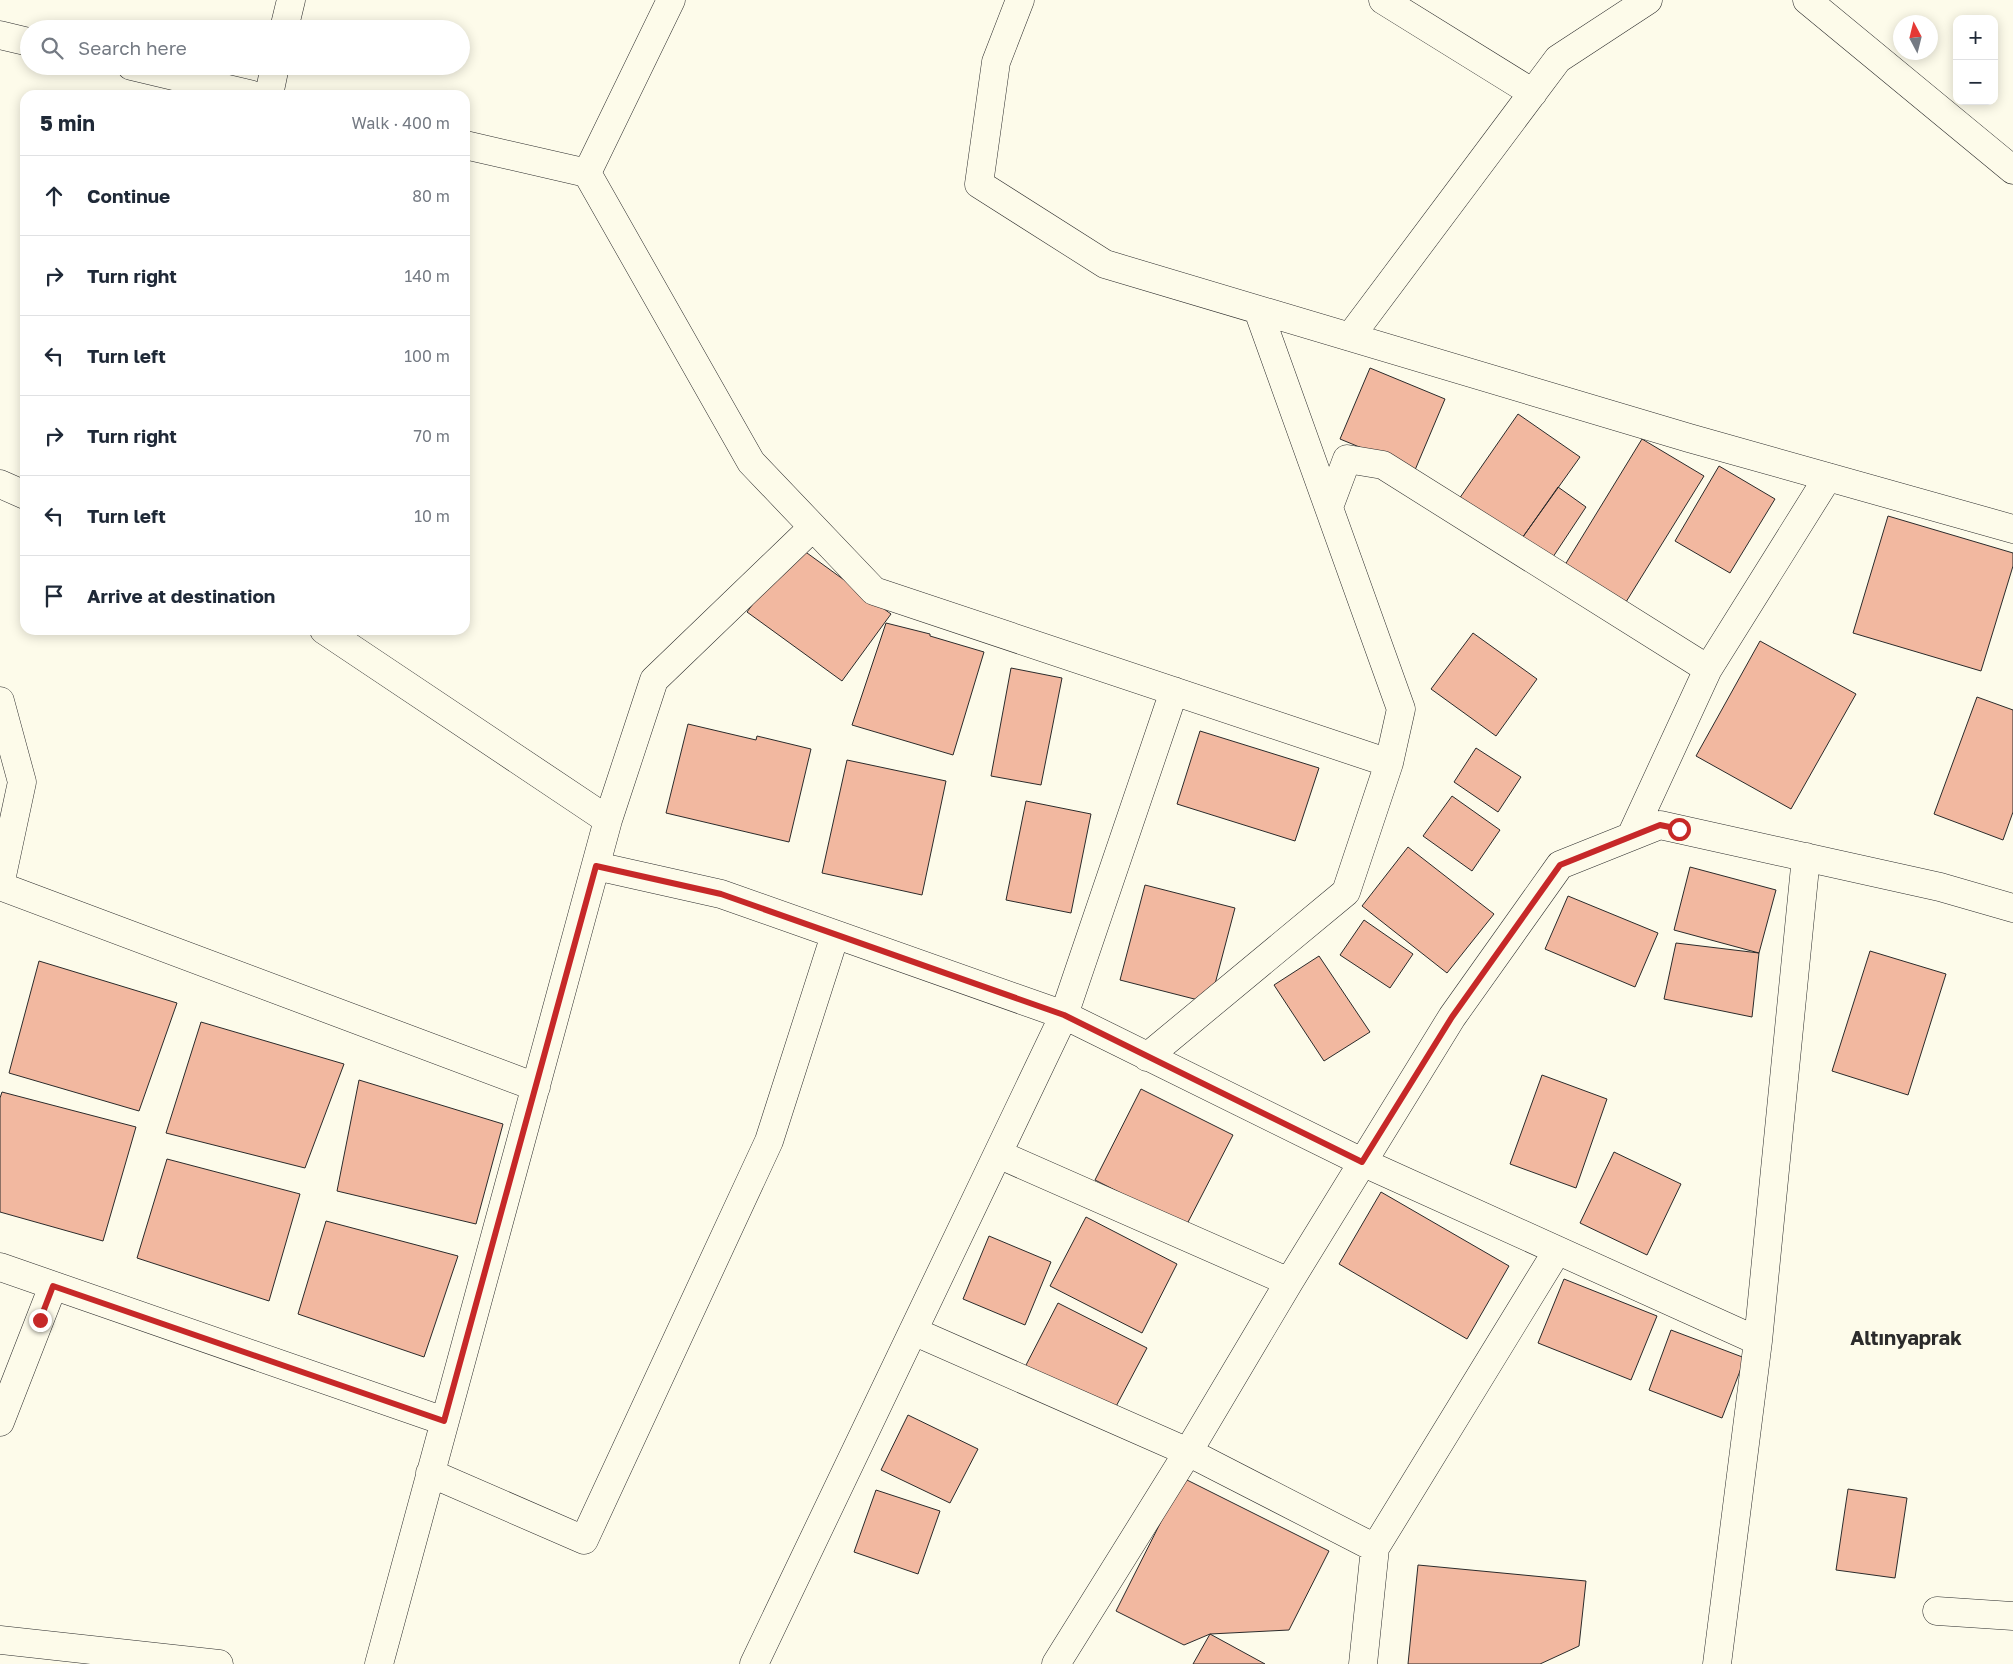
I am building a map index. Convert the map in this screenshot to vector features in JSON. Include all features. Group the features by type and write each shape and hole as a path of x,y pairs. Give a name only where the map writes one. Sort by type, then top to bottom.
{"street":[{"path":"286,20 291,0"},
{"path":"587,173 671,0"},
{"path":"1020,0 996,62 979,184 1105,264 1828,477 2013,529"},
{"path":"1383,0 1533,93"},
{"path":"1350,337 1558,60 1648,0"},
{"path":"1807,0 2013,170"},
{"path":"0,36 20,40"},
{"path":"169,75 232,90"},
{"path":"270,90 273,75"},
{"path":"470,146 587,173 751,462 874,591 1389,764"},
{"path":"1147,1057 1346,892 1389,764 1401,709 1258,310"},
{"path":"1329,507 1346,459 1383,465 1708,669"},
{"path":"1631,836 1708,669 1828,477"},
{"path":"0,484 20,493"},
{"path":"379,1664 608,820 654,680 813,527"},
{"path":"331,635 608,820"},
{"path":"754,1664 1064,1015 1174,691"},
{"path":"0,701 22,782 0,885 536,1087"},
{"path":"1056,1664 1188,1452 1362,1162 1452,1017 1560,865 1660,825 1940,887 2013,908"},
{"path":"1717,1664 1758,1341 1806,857"},
{"path":"596,866 721,894 1064,1015 1362,1162 1758,1341"},
{"path":"430,1473 584,1540 769,1141 835,935"},
{"path":"998,1154 1290,1282"},
{"path":"1363,1664 1375,1548 1557,1250"},
{"path":"0,1267 444,1421"},
{"path":"0,1422 53,1286"},
{"path":"913,1331 1188,1452 1375,1548"},
{"path":"1937,1612 2013,1616"},
{"path":"0,1640 219,1664"}],"building":[{"path":"1370,368 1445,399 1415,470 1340,439"},
{"path":"1518,414 1580,457 1520,541 1459,499"},
{"path":"1642,439 1704,476 1621,610 1560,573"},
{"path":"1719,466 1775,499 1730,573 1675,541"},
{"path":"1558,487 1586,507 1547,566 1520,541"},
{"path":"1888,516 2013,553 2013,566 1981,671 1853,633"},
{"path":"796,545 891,614 842,681 747,612"},
{"path":"886,623 930,634 930,636 984,652 953,755 852,725"},
{"path":"1473,633 1537,679 1496,736 1431,689"},
{"path":"1760,641 1856,694 1791,809 1696,756"},
{"path":"1011,668 1062,678 1041,785 991,776"},
{"path":"1977,697 2013,710 2013,812 2003,840 1934,814"},
{"path":"688,724 756,740 757,736 811,749 789,842 666,813"},
{"path":"1200,731 1319,768 1295,841 1177,804"},
{"path":"1476,748 1521,777 1498,812 1454,782"},
{"path":"847,760 946,781 922,895 822,873"},
{"path":"1452,796 1500,830 1472,871 1423,836"},
{"path":"1026,801 1091,814 1071,913 1006,900"},
{"path":"1408,847 1494,914 1447,973 1362,906"},
{"path":"1690,867 1776,890 1759,953 1674,930"},
{"path":"1145,885 1235,908 1210,1003 1120,980"},
{"path":"1568,896 1658,933 1635,987 1545,949"},
{"path":"1364,920 1413,954 1390,988 1340,955"},
{"path":"1676,943 1759,953 1752,1017 1664,999"},
{"path":"1870,951 1946,974 1908,1095 1832,1071"},
{"path":"1319,956 1370,1032 1324,1061 1274,985"},
{"path":"39,961 177,1003 139,1111 9,1073"},
{"path":"201,1022 344,1064 305,1168 166,1133"},
{"path":"1542,1075 1607,1099 1576,1188 1510,1164"},
{"path":"359,1080 503,1124 476,1224 337,1191"},
{"path":"1141,1089 1233,1135 1186,1226 1095,1180"},
{"path":"2,1092 136,1127 103,1241 0,1212 0,1098"},
{"path":"1614,1152 1681,1184 1647,1255 1580,1223"},
{"path":"167,1159 300,1194 269,1301 137,1258"},
{"path":"1381,1192 1509,1266 1467,1339 1339,1264"},
{"path":"1086,1217 1177,1264 1142,1333 1050,1286"},
{"path":"326,1221 458,1256 424,1357 298,1314"},
{"path":"989,1236 1051,1262 1025,1325 963,1299"},
{"path":"1564,1279 1657,1316 1631,1380 1538,1343"},
{"path":"1058,1303 1147,1348 1112,1414 1024,1369"},
{"path":"1671,1330 1745,1358 1722,1418 1649,1390"},
{"path":"908,1415 978,1449 950,1503 881,1470"},
{"path":"1183,1478 1329,1551 1289,1630 1210,1634 1184,1645 1116,1611"},
{"path":"1848,1489 1907,1498 1895,1578 1836,1570"},
{"path":"876,1490 940,1511 918,1574 854,1552"},
{"path":"1418,1565 1586,1581 1579,1646 1540,1664 1408,1664"},
{"path":"1210,1634 1265,1664 1193,1664"}],"district":[{"name":"Altınyaprak","path":"1906,1338"}],"route":[{"path":"40,1320 53,1286 444,1421 596,866 721,894 1064,1015 1362,1162 1452,1017 1560,865 1660,825 1679,829"}]}
